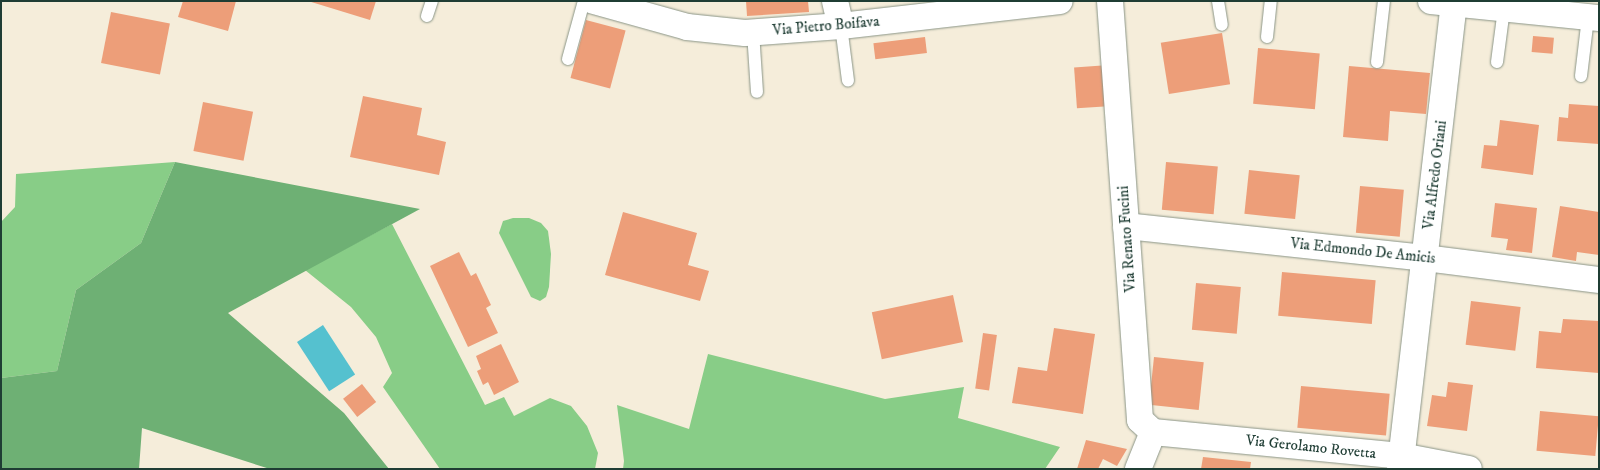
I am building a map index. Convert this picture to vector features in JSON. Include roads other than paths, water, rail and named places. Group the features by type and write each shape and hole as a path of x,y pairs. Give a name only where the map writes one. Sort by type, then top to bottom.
{"street":[{"name":"Via Pietro Boifava","path":"594,1 687,27 753,32 841,26 1060,1"},
{"path":"835,1 841,26"},
{"name":"Via Renato Fucini","path":"1110,1 1140,420 1153,432"},
{"path":"1446,2 1594,17"},
{"name":"Via Alfredo Oriani","path":"1401,462 1425,258 1446,2"},
{"name":"Via Edmondo De Amicis","path":"1126,226 1425,258 1599,280"},
{"path":"1138,469 1153,432"},
{"name":"Via Gerolamo Rovetta","path":"1153,432 1469,469"}],"lane":[{"path":"427,16 432,1"},
{"path":"568,59 584,1"},
{"path":"1218,1 1222,25"},
{"path":"1267,37 1271,1"},
{"path":"1377,62 1384,1"},
{"path":"1497,62 1504,9"},
{"path":"1582,76 1594,17"},
{"path":"841,26 848,81"},
{"path":"753,32 757,92"}],"water":[{"path":"323,325 355,374 329,391 297,342"}]}
